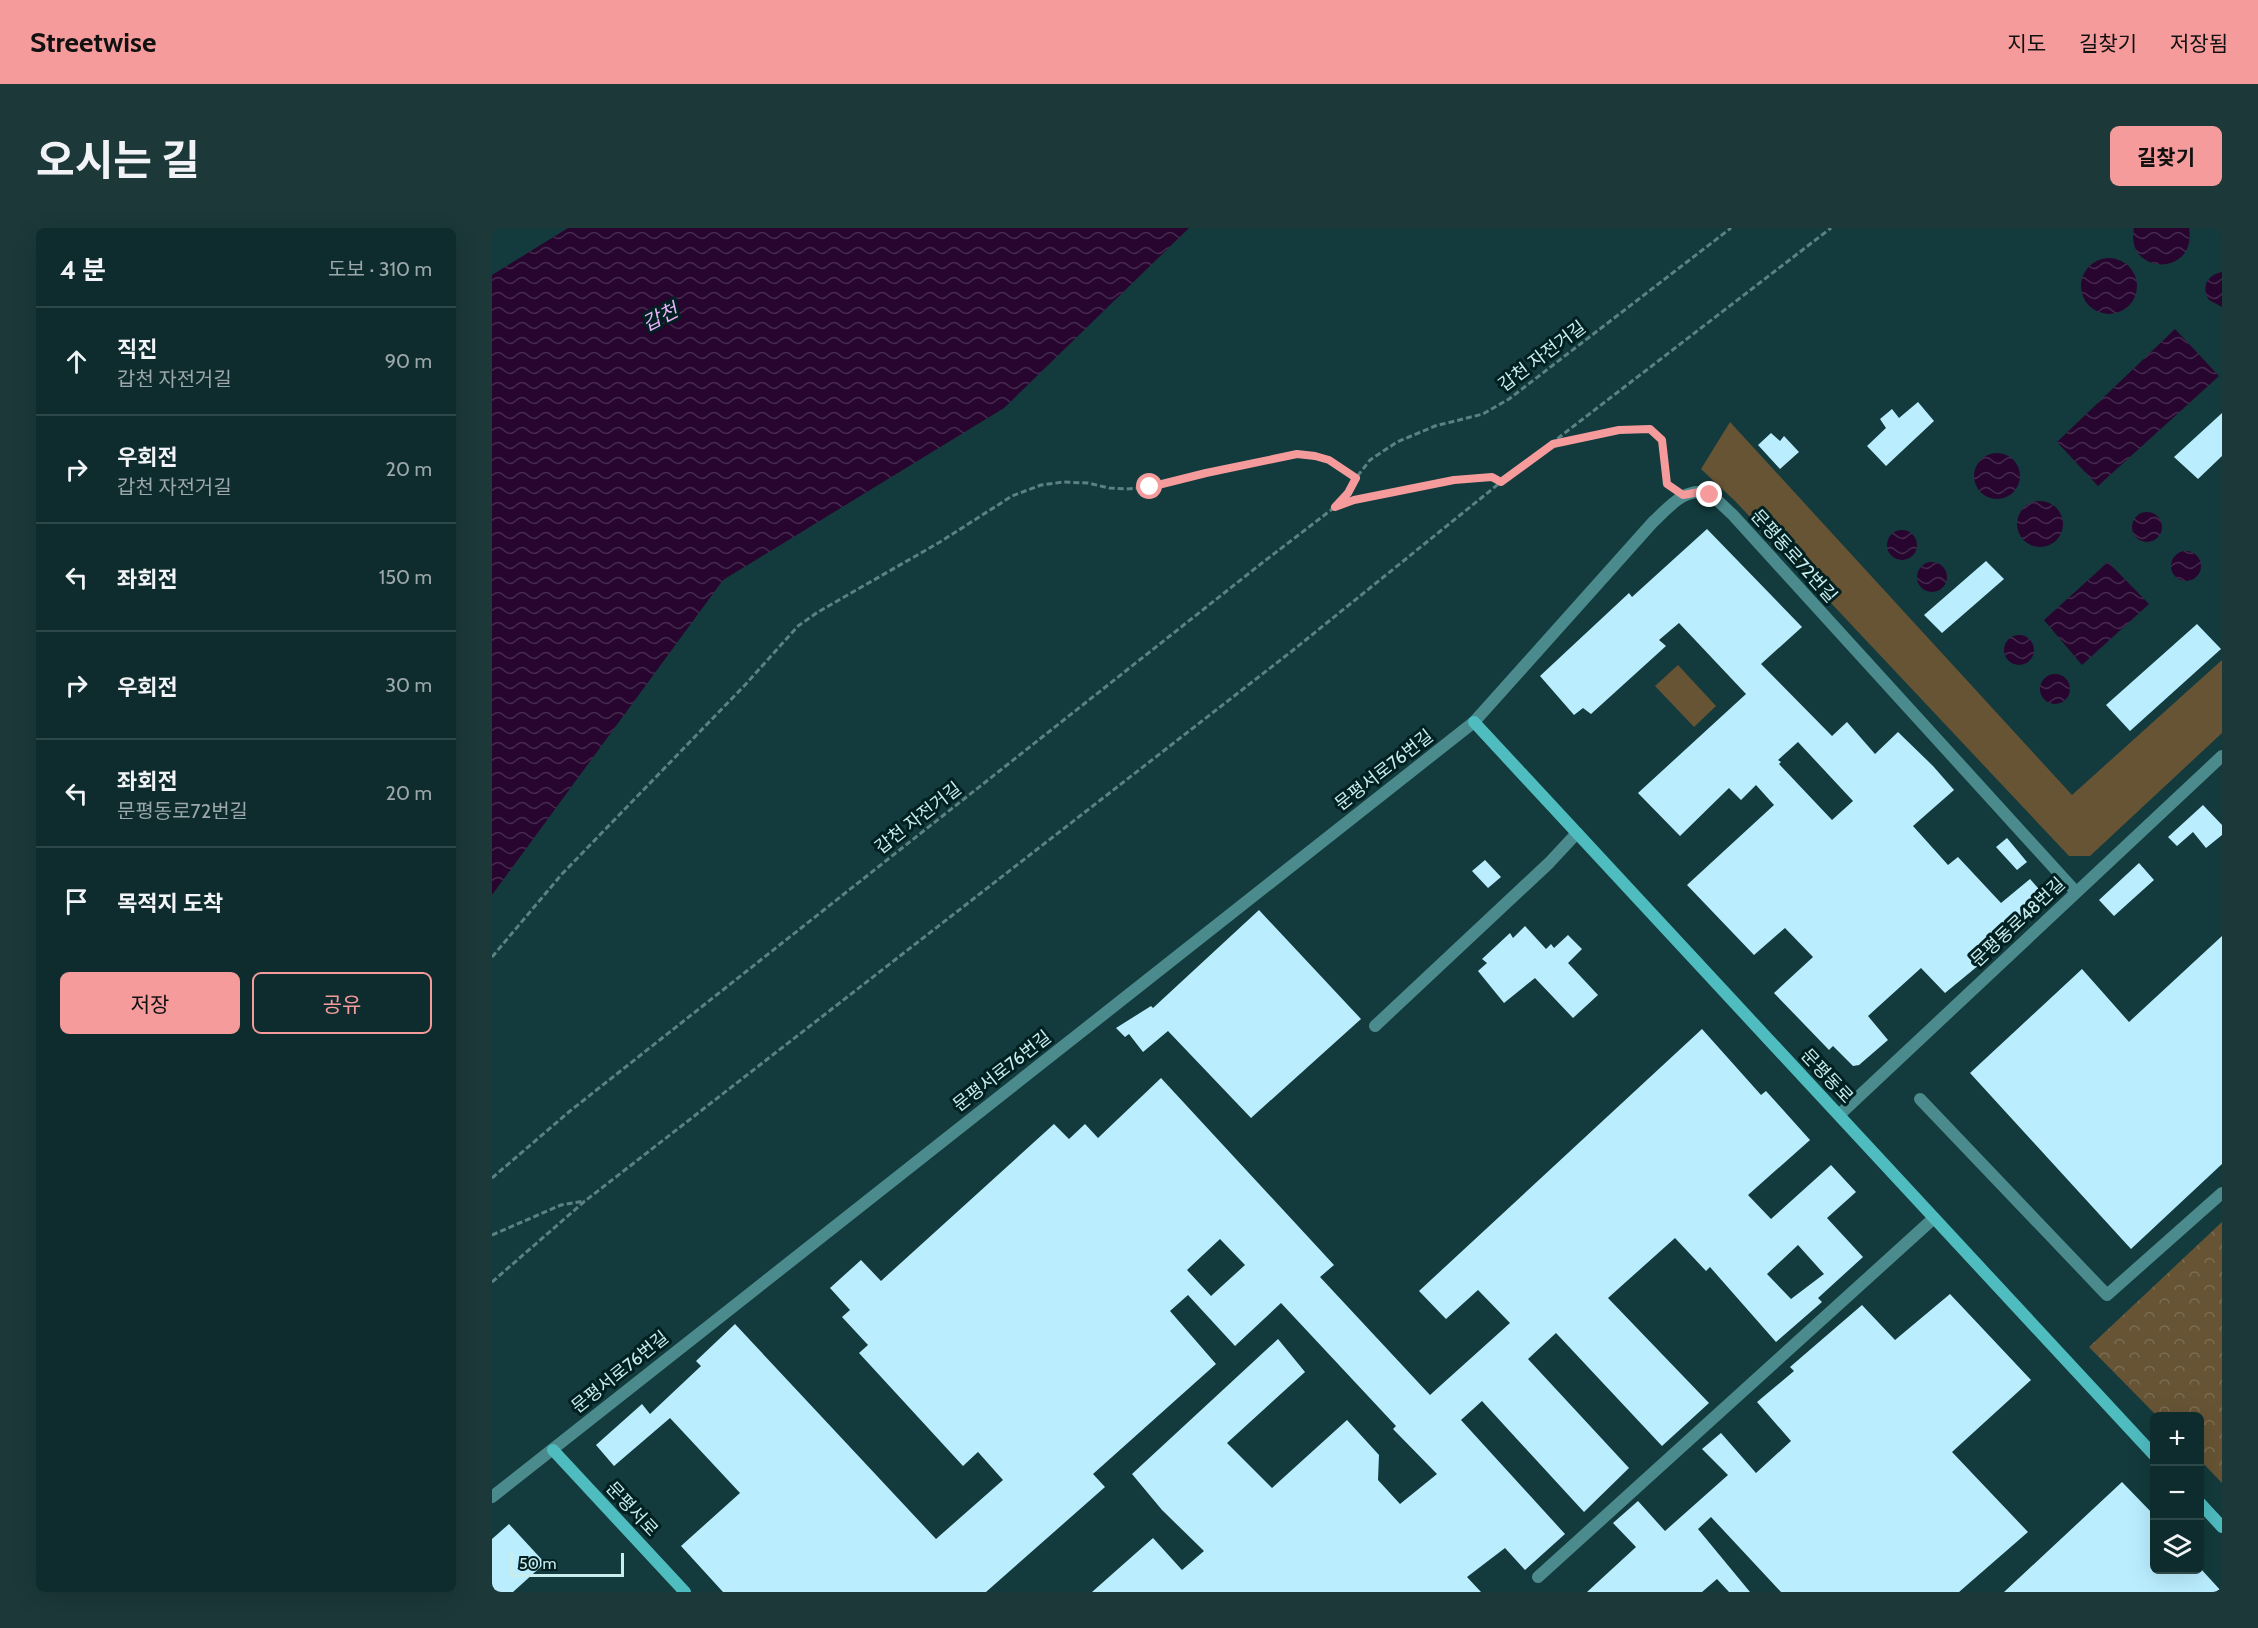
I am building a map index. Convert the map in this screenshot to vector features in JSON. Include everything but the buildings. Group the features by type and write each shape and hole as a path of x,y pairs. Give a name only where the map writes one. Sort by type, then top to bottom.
{"main road":[{"name":"문평동로","path":"1474,722 2150,1451"},
{"name":"문평서로","path":"553,1450 685,1592"},
{"path":"2204,1508 2222,1527"}],"street":[{"name":"문평동로72번길","path":"1683,495 1699,492 1710,495 1732,514 2076,892"},
{"path":"1474,722 1653,522 1683,495"},
{"name":"문평서로76번길","path":"492,1497 1474,722"},
{"name":"문평동로48번길","path":"1839,1115 2222,756"},
{"path":"1375,1026 1577,833"},
{"path":"1920,1099 2107,1295 2222,1193"},
{"path":"1538,1577 1934,1218"}],"path":[{"name":"갑천 자전거길","path":"492,1178 528,1145 579,1104 1335,507 1348,493 1370,460 1397,442 1435,426 1483,414 1509,399 1731,228"},
{"path":"492,1282 585,1202 1292,651 1501,482 1831,228"},
{"path":"1553,444 1619,430 1650,429 1662,440 1667,484 1683,495"},
{"path":"492,957 562,874 745,685 798,626 818,612 940,542 1012,496 1041,485 1064,482 1126,489 1150,487 1297,454 1329,460 1356,478"},
{"path":"1335,507 1354,500 1454,480 1492,477 1501,482"},
{"path":"492,1235 561,1205 585,1202"}],"green space":[{"path":"1730,422 2072,795 2222,660 2222,733 2090,856 2069,856 1735,501 1701,469"},
{"path":"1678,665 1716,706 1694,727 1655,686"},
{"path":"2222,1222 2222,1483 2204,1464 2204,1412 2153,1412 2089,1347"}],"water":[{"name":"갑천","path":"568,228 1189,228 1004,408 723,580 492,895 492,275"},
{"path":"2134,228 2189,228 2189,244 2182,256 2172,262 2161,264 2149,262 2140,255 2134,244"},
{"path":"2103,258 2115,258 2125,262 2133,270 2137,286 2133,302 2125,310 2115,314 2103,314 2093,310 2085,302 2081,292 2081,280 2085,270 2093,262"},
{"path":"2222,272 2222,307 2209,300 2206,286 2209,279"},
{"path":"2175,329 2219,376 2098,486 2057,442"},
{"path":"1997,453 2013,460 2020,476 2013,492 1997,499 1981,492 1974,476 1981,460"},
{"path":"2040,501 2056,508 2063,524 2056,540 2040,547 2024,540 2017,524 2024,508"},
{"path":"2147,512 2158,516 2162,527 2158,538 2147,542 2136,538 2132,527 2136,516"},
{"path":"1902,530 1913,534 1917,545 1913,556 1902,560 1891,556 1887,545 1891,534"},
{"path":"2186,551 2197,555 2201,566 2197,577 2186,581 2175,577 2171,566 2175,555"},
{"path":"1932,562 1943,566 1947,577 1943,588 1932,592 1921,588 1917,577 1921,566"},
{"path":"2108,562 2149,604 2082,665 2044,620"},
{"path":"2019,635 2030,639 2034,650 2030,661 2019,665 2008,661 2004,650 2008,639"},
{"path":"2055,674 2066,678 2070,689 2066,700 2055,704 2044,700 2040,689 2044,678"}],"route":[{"path":"1150,487 1297,454 1329,460 1356,478 1348,493 1335,507 1354,500 1480,476 1492,477 1501,482 1553,444 1619,430 1650,429 1662,440 1667,484 1683,495 1699,492 1710,495"}]}
